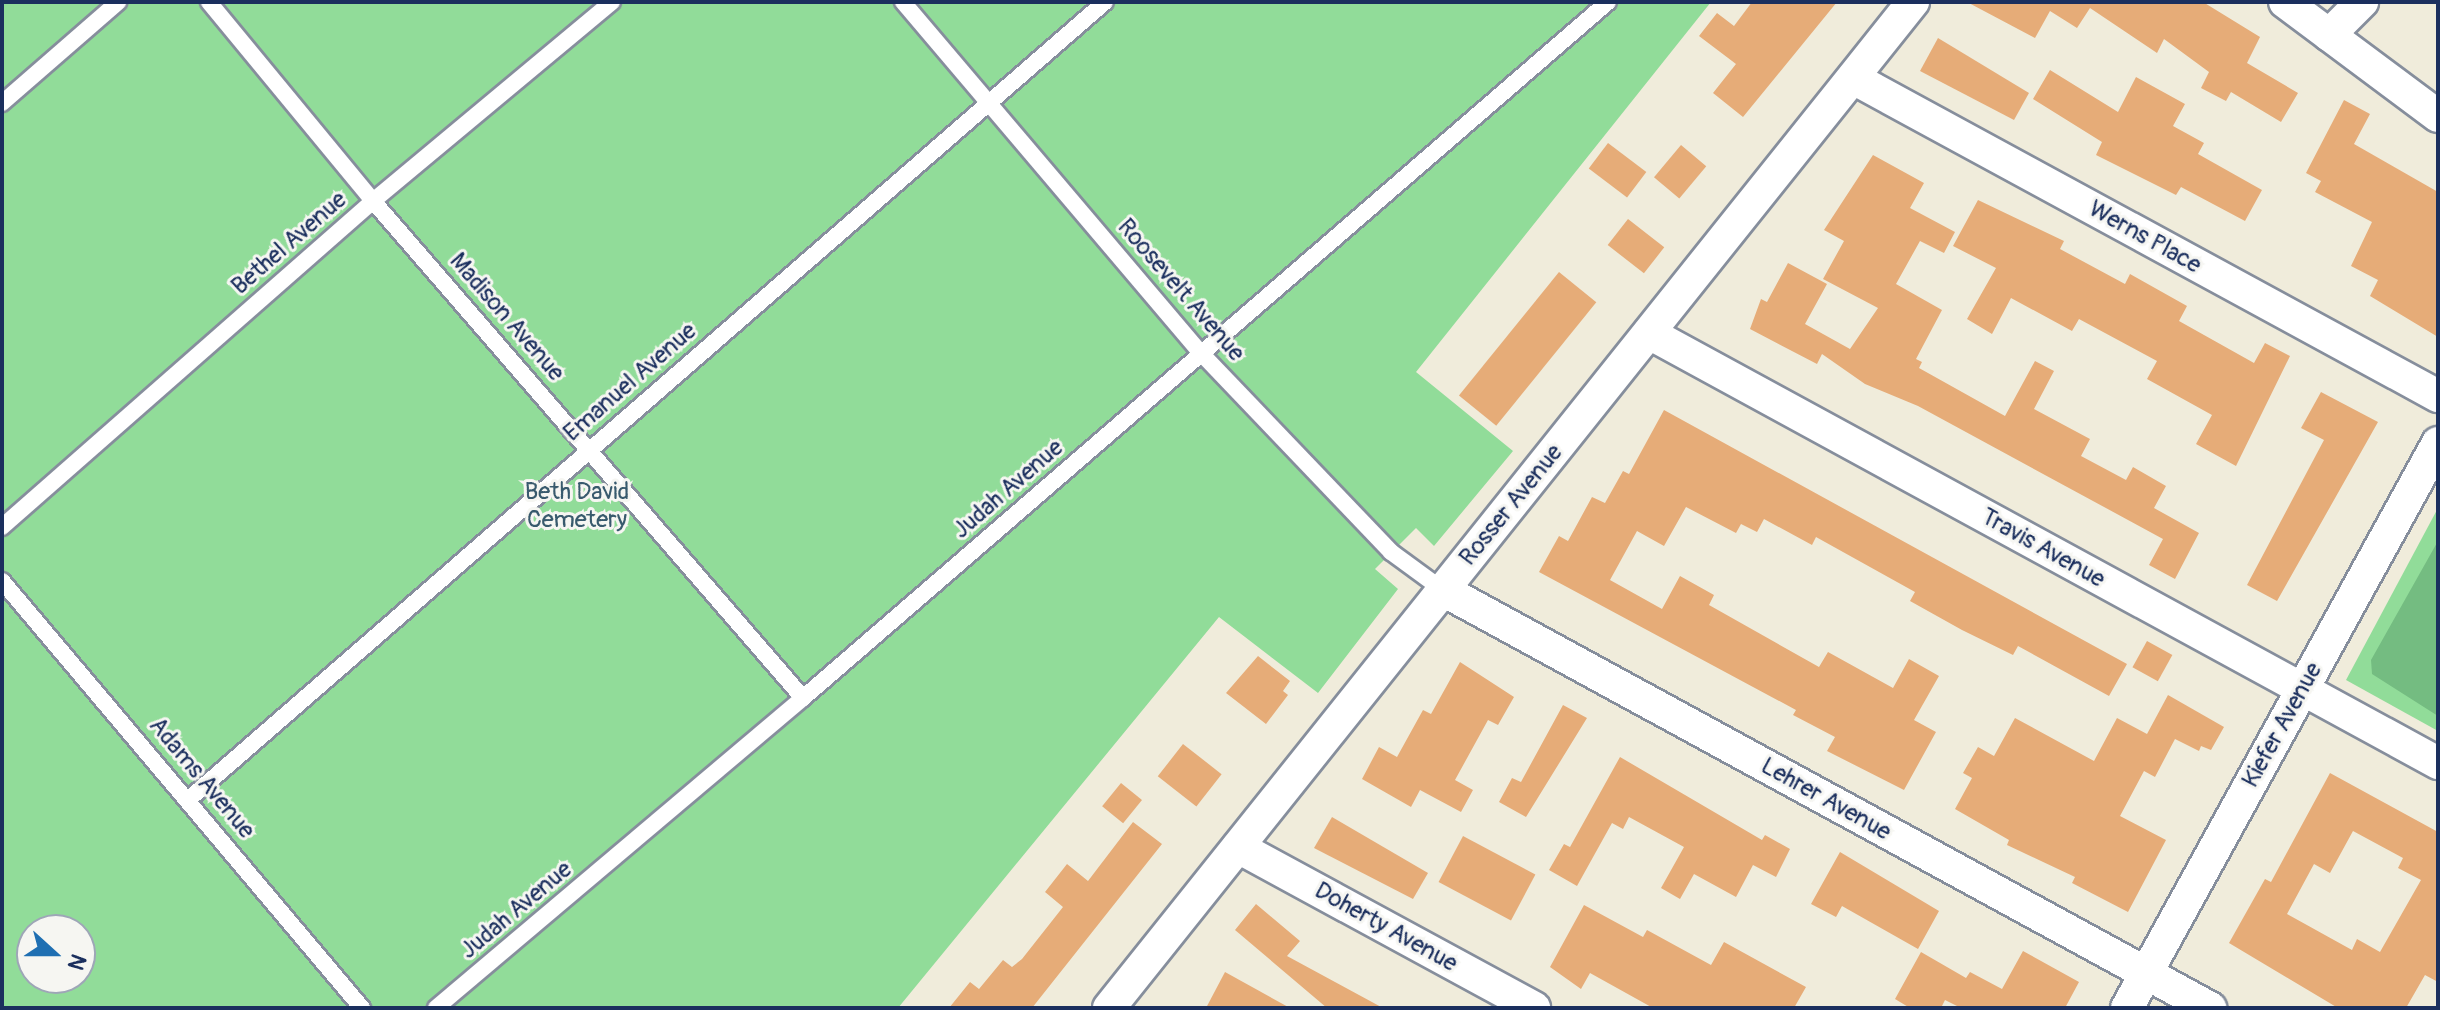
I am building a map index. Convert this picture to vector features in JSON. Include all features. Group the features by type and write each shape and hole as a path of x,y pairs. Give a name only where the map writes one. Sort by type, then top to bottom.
{"street":[{"name":"Rosser Avenue","path":"1109,1008 1913,2"},
{"path":"2285,2 2438,116"},
{"path":"2329,35 2362,2"},
{"name":"Werns Place","path":"1853,78 2438,396"},
{"name":"Travis Avenue","path":"1649,333 2438,763"},
{"name":"Kiefer Avenue","path":"2127,1008 2438,443"},
{"name":"Lehrer Avenue","path":"1443,590 2210,1008"},
{"name":"Doherty Avenue","path":"1238,847 1534,1008"}],"lane":[{"path":"2,103 118,2"},
{"name":"Madison Avenue","path":"209,2 373,201 591,448 803,698"},
{"name":"Bethel Avenue","path":"2,527 373,201 612,2"},
{"name":"Roosevelt Avenue","path":"903,2 1201,353 1391,552 1443,590"},
{"name":"Emanuel Avenue","path":"189,799 1105,2"},
{"name":"Judah Avenue","path":"436,1008 803,698 1608,2"},
{"name":"Adams Avenue","path":"2,581 189,799 362,1008"}],"green space":[{"name":"Beth David Cemetery","path":"2,2 1711,2 1416,372 1513,451 1434,546 1416,528 1375,569 1398,589 1318,693 1219,617 898,1008 2,1008"},
{"path":"2438,508 2438,731 2346,680"},
{"path":"2438,541 2438,716 2372,674 2371,660"}],"building":[{"path":"1752,2 1837,2 1743,117 1713,93 1736,64 1699,36 1717,13 1734,26"},
{"path":"1967,2 2203,2 2260,37 2247,63 2298,93 2281,122 2231,92 2226,101 2201,88 2209,72 2164,39 2157,53 2090,8 2077,28 2050,11 2035,38"},
{"path":"1938,38 2029,93 2014,120 1920,71"},
{"path":"2050,70 2118,112 2136,77 2185,104 2173,126 2204,143 2198,154 2262,190 2245,221 2181,187 2176,195 2096,155 2102,142 2033,99"},
{"path":"2344,100 2370,114 2354,144 2438,192 2438,337 2370,296 2378,280 2351,266 2372,222 2315,192 2321,181 2306,173"},
{"path":"1608,143 1646,172 1627,197 1589,169"},
{"path":"1681,145 1706,166 1679,198 1654,177"},
{"path":"1873,155 1924,183 1910,208 1955,232 1944,253 1920,241 1896,284 1942,310 1916,359 1922,362 1919,368 2005,416 2035,361 2054,371 2034,409 2090,439 2081,456 2126,480 2133,467 2166,486 2154,508 2199,533 2175,579 2149,565 2163,539 1918,406 1865,384 1822,354 1817,364 1750,329 1761,299 1767,302 1788,263 1827,284 1805,324 1850,349 1878,308 1823,279 1844,241 1824,230"},
{"path":"1978,200 2064,241 2060,249 2125,284 2130,274 2187,306 2179,321 2254,363 2265,343 2290,356 2236,466 2196,444 2212,415 2147,379 2157,361 2079,319 2072,331 2011,298 1992,334 1967,319 1996,268 1953,246"},
{"path":"1628,219 1664,247 1644,273 1608,245"},
{"path":"1559,272 1596,302 1496,426 1459,396"},
{"path":"2321,392 2378,422 2277,601 2247,585 2324,440 2301,428"},
{"path":"1664,410 2127,664 2109,696 2018,646 2013,655 1962,630 1910,601 1915,592 1816,537 1812,545 1764,519 1757,532 1741,524 1736,533 1686,507 1664,546 1637,531 1610,580 1662,609 1680,576 1714,595 1709,605 1819,667 1828,652 1893,688 1909,659 1939,676 1914,720 1936,732 1904,790 1827,751 1835,737 1793,715 1796,710 1539,572 1559,536 1568,541 1592,497 1605,503 1623,471 1629,474"},
{"path":"2147,641 2172,655 2158,681 2132,667"},
{"path":"1258,656 1290,681 1283,691 1288,695 1266,724 1226,693"},
{"path":"1460,662 1514,697 1498,725 1488,720 1455,780 1473,790 1461,812 1420,790 1411,807 1362,779 1379,747 1397,757 1423,710 1431,714"},
{"path":"2168,695 2224,727 2211,750 2201,746 2199,751 2175,739 2155,777 2144,771 2120,816 2166,840 2128,912 2072,883 2075,877 2007,845 2009,840 1955,809 1972,778 1963,773 1978,747 1994,756 2015,718 2094,761 2117,718 2147,734"},
{"path":"1563,705 1587,718 1526,817 1499,802 1512,778 1521,782"},
{"path":"1183,744 1222,774 1196,806 1158,776"},
{"path":"1620,757 1762,840 1765,835 1790,849 1776,877 1753,865 1736,897 1694,874 1680,899 1661,888 1684,847 1629,817 1623,829 1612,823 1577,886 1549,870 1564,844 1570,847"},
{"path":"2330,773 2438,832 2438,982 2425,975 2406,1008 2338,1008 2229,943 2265,879 2271,882","holes":["2353,831 2403,858 2398,868 2421,880 2380,952 2357,939 2352,950 2287,914 2314,864 2330,873"]},
{"path":"1121,783 1142,800 1123,823 1102,806"},
{"path":"1332,817 1428,873 1413,899 1314,848"},
{"path":"1133,822 1162,844 1032,1008 949,1008 970,982 979,989 1003,960 1012,967 1022,959 1063,907 1045,892 1067,864 1088,881"},
{"path":"1463,836 1535,874 1511,920 1439,882"},
{"path":"1840,852 1939,911 1918,949 1842,906 1836,917 1811,904"},
{"path":"1256,904 1300,941 1287,956 1383,1008 1327,1008 1235,930"},
{"path":"1584,905 1643,937 1647,930 1711,965 1724,942 1806,987 1794,1008 1653,1008 1590,973 1581,989 1550,967"},
{"path":"2023,951 2079,982 2065,1008 1961,1008 1945,1000 1941,1008 1910,1008 1895,999 1921,952 1966,978 1970,972 2002,989"},
{"path":"1225,972 1290,1008 1206,1008"}]}
